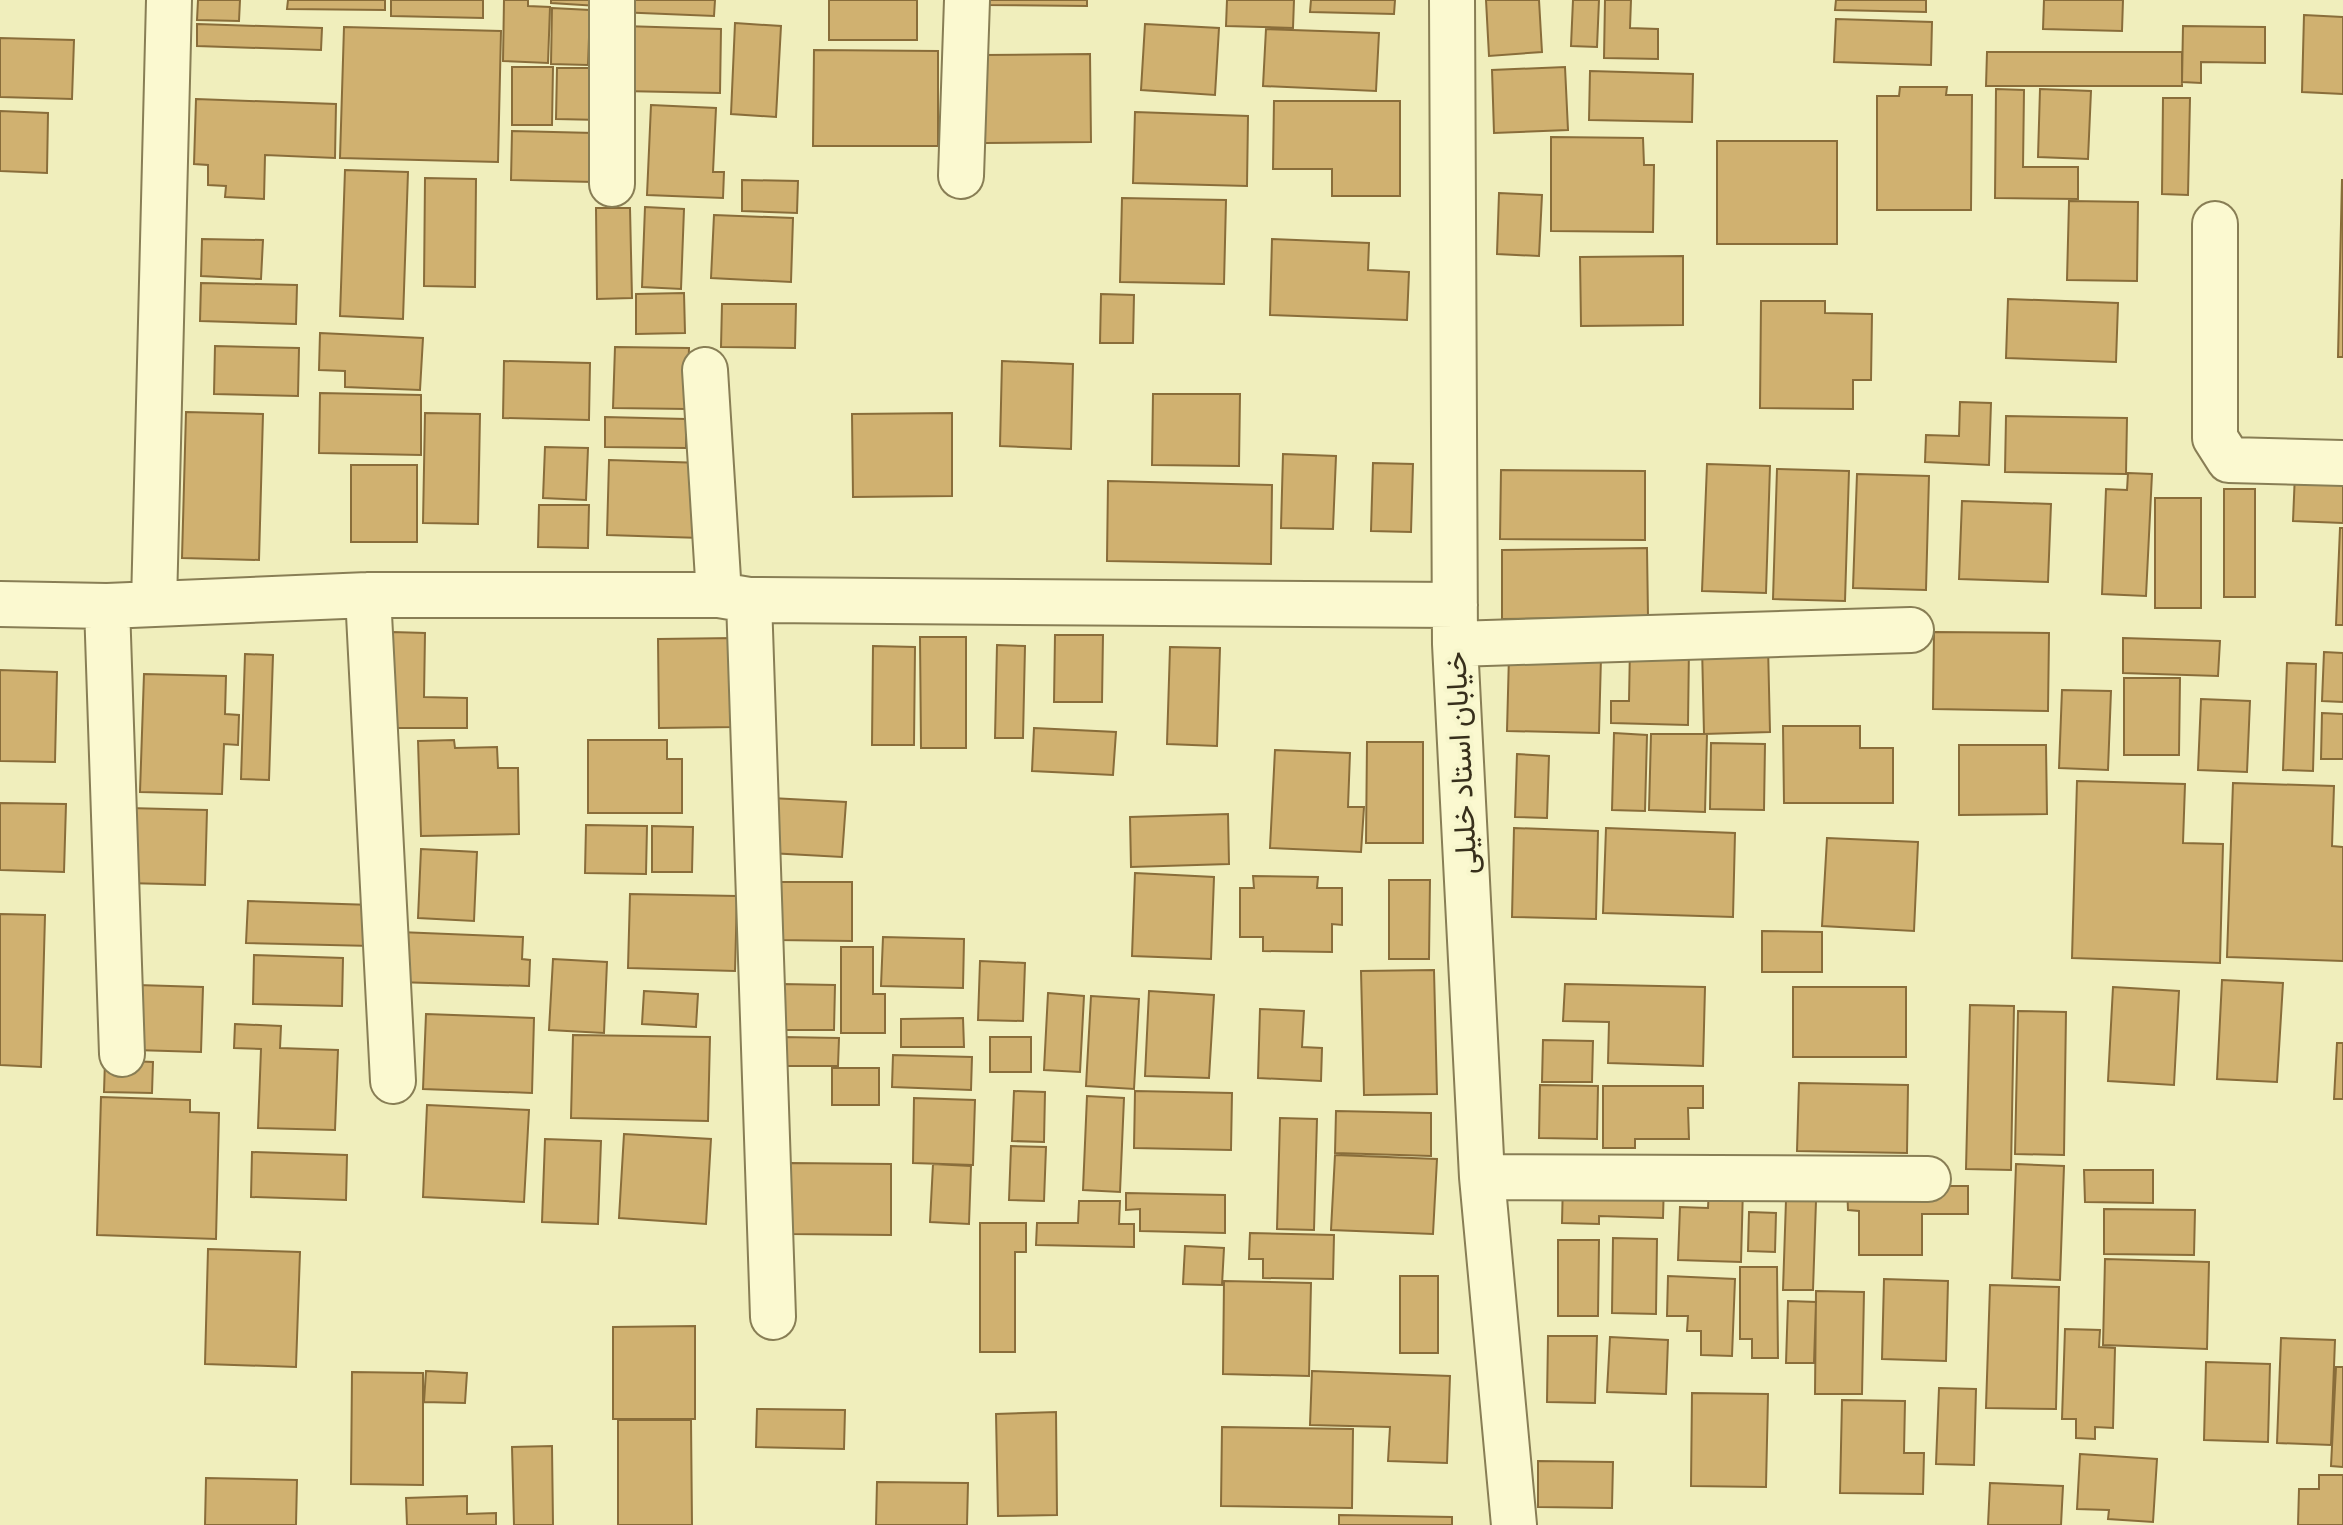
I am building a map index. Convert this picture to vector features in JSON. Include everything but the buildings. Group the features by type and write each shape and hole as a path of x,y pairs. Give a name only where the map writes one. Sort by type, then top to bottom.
{"street":[{"path":"154,604 169,0"},
{"path":"612,0 612,184"},
{"path":"961,176 967,0"},
{"name":"خیابان استاد خلیلی","path":"1452,0 1455,624 1482,1177 1514,1525"},
{"path":"2215,224 2215,438 2229,460 2343,463"},
{"path":"705,370 734,598 773,1317"},
{"path":"368,595 393,1081"},
{"path":"0,604 107,606 368,595 734,598 1455,624 1911,630"},
{"path":"107,606 122,1054"},
{"path":"1482,1177 1928,1179"}]}
